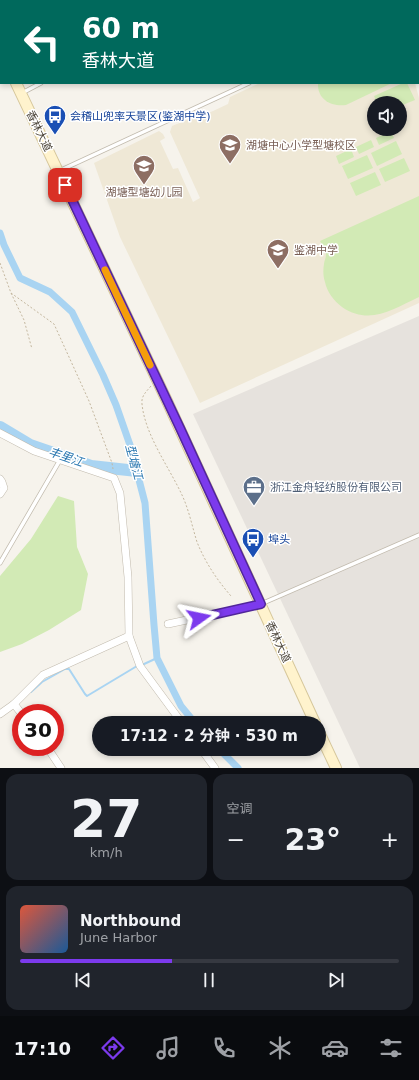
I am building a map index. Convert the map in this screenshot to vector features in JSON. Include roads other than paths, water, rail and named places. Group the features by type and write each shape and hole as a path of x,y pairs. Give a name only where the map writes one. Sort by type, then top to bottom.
{"main road":[{"name":"香林大道","path":"16,84 157,380 312,716"},
{"path":"326,747 336,768"}],"street":[{"path":"0,433 34,451 114,478 120,493 128,576 129,636 140,665 177,716"},
{"path":"0,480 4,488 0,494"},
{"path":"168,624 261,604"},
{"path":"21,704 43,675 129,636"},
{"path":"0,714 12,710"},
{"path":"53,756 62,768"},
{"path":"206,756 215,768"}],"lane":[{"path":"21,94 39,84"},
{"path":"58,171 247,84"},
{"path":"0,563 60,460"},
{"path":"261,604 419,535"}],"waterway":[{"name":"型塘江","path":"0,233 4,245 20,278 50,292 72,312 116,405 130,445 145,503 157,658 181,706 189,716"},
{"name":"丰里江","path":"0,427 30,445 91,466 137,471"},
{"path":"142,665 157,658"},
{"path":"31,692 42,682 65,669 69,669 87,696 137,666"},
{"name":"型塘江","path":"226,756 238,768"}],"place":[{"name":"会稽山兜率天景区(鉴湖中学)","path":"55,136"},
{"name":"湖塘中心小学型塘校区","path":"230,164"},
{"name":"湖塘型塘幼儿园","path":"144,186"},
{"name":"鉴湖中学","path":"278,270"},
{"name":"浙江金舟轻纺股份有限公司","path":"254,506"},
{"name":"埠头","path":"253,558"}]}
